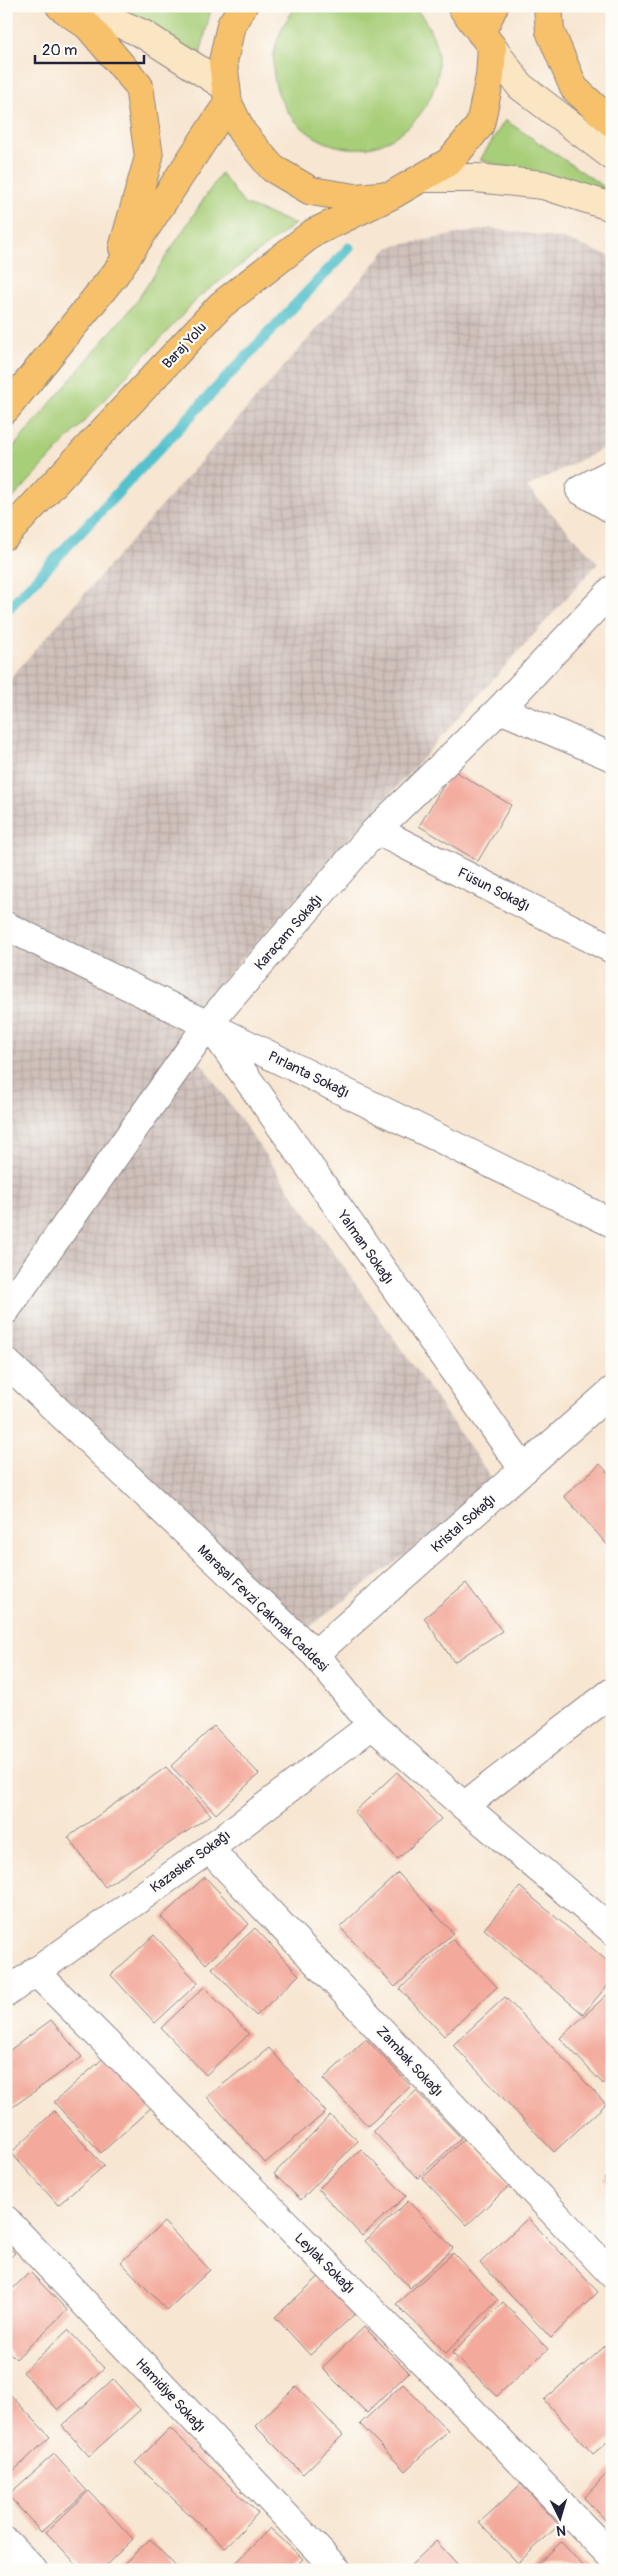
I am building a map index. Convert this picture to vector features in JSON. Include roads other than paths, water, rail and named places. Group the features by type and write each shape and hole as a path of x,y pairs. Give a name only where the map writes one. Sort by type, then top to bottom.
{"main road":[{"path":"60,6 88,26 139,86 149,157 116,274"},
{"path":"81,6 143,34 227,95"},
{"path":"243,6 231,25 222,62 227,95 242,132 272,168 311,191 354,198 392,195"},
{"path":"460,6 520,86 612,156"},
{"path":"486,40 494,6"},
{"path":"548,6 550,31 574,88 612,123"},
{"name":"Baraj Yolu","path":"6,535 221,305 313,233 425,178 450,162 480,125 490,77 486,40"},
{"path":"6,409 116,274 227,95"},
{"path":"425,178 476,178 543,186 612,207"}],"street":[{"path":"612,472 580,490 612,509"},
{"name":"Karaçam Sokağı","path":"6,1310 208,1024 376,830 500,709 612,590"},
{"path":"500,709 612,757"},
{"name":"Füsun Sokağı","path":"376,830 612,949"},
{"name":"Pırlanta Sokağı","path":"6,926 612,1224"},
{"name":"Yalman Sokağı","path":"208,1024 524,1470"},
{"name":"Maraşal Fevzi Çakmak Caddesi","path":"6,1362 315,1654 372,1725 464,1806 612,1930"},
{"name":"Kristal Sokağı","path":"315,1654 612,1391"},
{"path":"464,1806 612,1692"},
{"name":"Kazasker Sokağı","path":"6,1994 35,1971 209,1849 372,1725"},
{"name":"Zambak Sokağı","path":"209,1849 612,2274"},
{"name":"Leylak Sokağı","path":"35,1971 460,2399 612,2557"},
{"name":"Hamidiye Sokağı","path":"6,2220 337,2570"},
{"path":"6,2542 33,2570"}],"waterway":[{"path":"6,611 349,248"}]}
